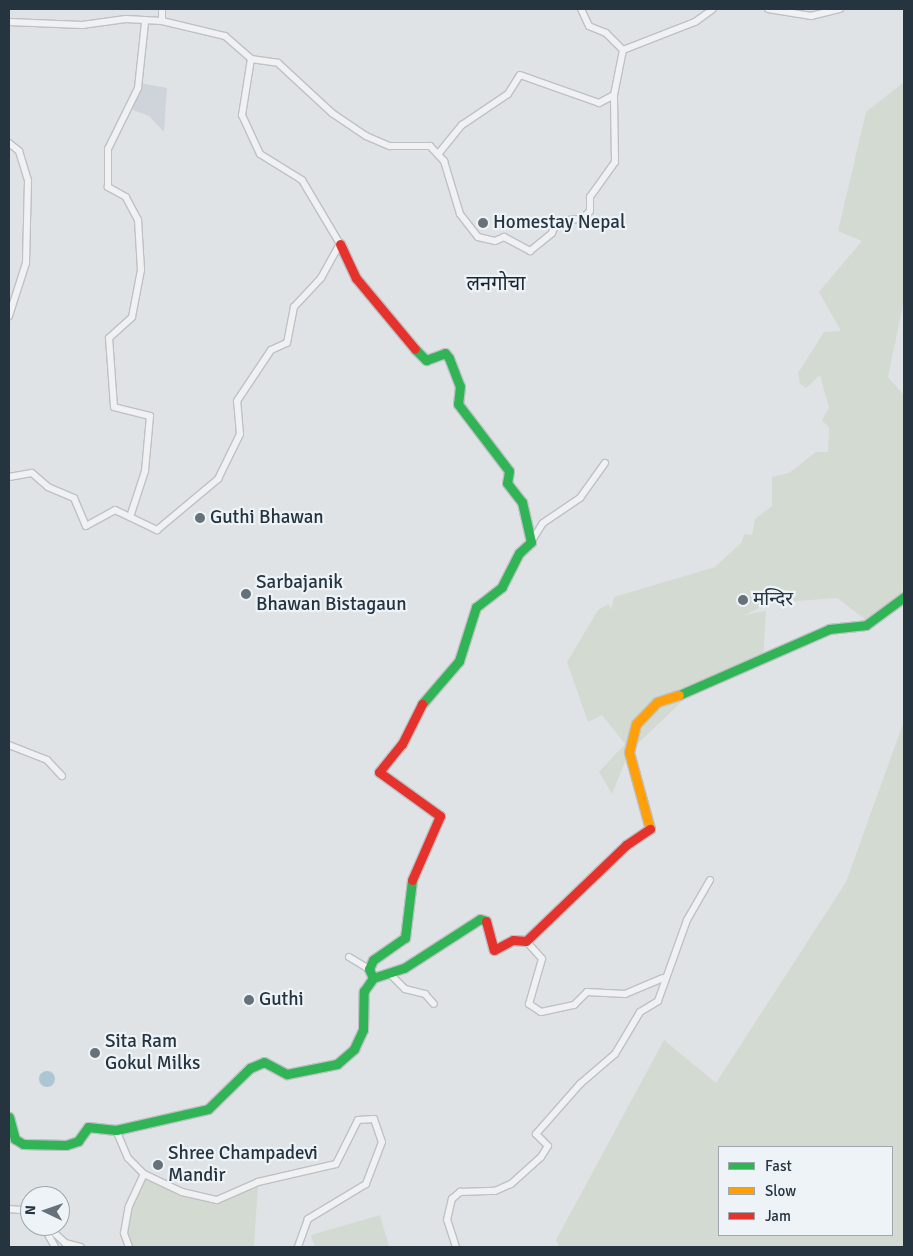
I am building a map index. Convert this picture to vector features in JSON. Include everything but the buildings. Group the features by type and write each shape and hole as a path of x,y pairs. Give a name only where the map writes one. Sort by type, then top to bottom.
{"street":[{"path":"162,9 162,22"},
{"path":"581,9 589,26 606,33 623,50"},
{"path":"623,50 695,22 713,9"},
{"path":"768,9 811,16 840,9"},
{"path":"9,22 74,26 126,19 162,22 225,36 251,59 278,63 332,113 366,136 390,146 430,146 439,153 460,214 478,237 495,241 504,237 530,251 552,233 558,221 582,220 590,211 590,197 614,162 614,95 623,50"},
{"path":"130,517 145,471 150,416 114,406 109,338 132,317 141,270 138,220 126,197 108,187 108,149 138,88 145,22"},
{"path":"251,59 242,115 260,154 302,180 340,244 356,278 409,344 426,360 445,353 449,358 460,386 458,404 508,471 507,483 522,502 531,542"},
{"path":"439,153 462,125 508,94 520,75 599,102 614,95"},
{"path":"9,144 19,151 28,181 26,263 9,316"},
{"path":"9,477 32,473 48,488 74,498 86,526 115,510 157,530 218,479 240,434 237,401 271,350 287,343 294,307 321,278 327,260 340,244"},
{"path":"369,968 373,960 405,938 413,874 440,816 380,772 402,744 416,712 459,661 476,607 502,587 519,553 531,542 543,523 580,498 605,463"},
{"path":"526,941 626,845 651,832 629,752 636,724 657,702 702,687 829,629 866,625 904,598"},
{"path":"9,745 47,760 62,776"},
{"path":"456,1247 447,1220 452,1199 460,1192 496,1190 511,1184 535,1164 548,1146 536,1134 580,1084 615,1054 640,1012 658,1001 663,978 687,920 710,880"},
{"path":"9,1118 15,1139 23,1144 66,1145 78,1141 88,1128 116,1130 208,1109 250,1068 264,1062 287,1074 337,1064 354,1049 363,1030 364,991 373,978 390,974 480,919 486,921 494,950 513,940 526,941 542,959 529,1004 541,1012 574,1005 587,992 625,994 663,978"},
{"path":"349,957 369,968 373,978"},
{"path":"390,974 405,989 425,994 434,1004"},
{"path":"116,1130 128,1158 144,1174 182,1192 217,1200 258,1182 336,1164 358,1120 374,1120 382,1142 366,1184 308,1219 298,1247"},
{"path":"129,1247 124,1233 129,1206 144,1174"},
{"path":"48,1236 55,1247"},
{"path":"58,1236 66,1243 81,1247"}],"shaded area":[{"path":"904,82 904,300 888,377 904,395 904,589 897,600 866,620 837,598 770,603 744,615 766,611 763,659 700,684 629,752 612,794 599,772 625,744 602,715 588,722 567,662 598,610 609,604 611,610 614,597 715,567 742,542 744,534 752,535 755,519 772,506 772,477 789,473 816,452 828,452 829,428 822,420 829,408 820,375 806,388 800,384 798,373 824,332 841,331 819,292 862,241 838,231 866,112"},
{"path":"140,83 167,88 164,132 149,116 133,110"},
{"path":"904,721 904,1247 559,1247 556,1240 664,1040 716,1083 846,882"},
{"path":"144,1174 215,1202 258,1184 254,1247 130,1247 127,1233 131,1208"},
{"path":"380,1215 389,1247 315,1247 311,1235"}],"water":[{"path":"47,1071 53,1073 55,1079 53,1085 47,1087 41,1085 39,1079 41,1073"}],"traffic: fast":[{"path":"415,349 426,360 445,353 449,358 460,386 458,404 509,471 507,483 522,502 531,542 519,553 502,587 476,607 459,661 422,704"},
{"path":"679,695 829,629 866,625 904,597"},
{"path":"373,978 369,969 373,960 405,938 412,880"},
{"path":"9,1117 15,1139 23,1144 66,1145 78,1141 88,1127 116,1130 208,1109 250,1068 264,1062 287,1074 337,1064 354,1049 363,1030 364,991 373,978 404,968 480,919 486,921"}],"traffic: slow":[{"path":"650,829 629,752 636,724 657,702 679,695"}],"traffic: jam":[{"path":"340,244 356,278 415,349"},
{"path":"412,880 440,816 379,772 402,744 422,704"},
{"path":"486,921 494,950 513,940 526,941 626,845 650,829"}],"place":[{"name":"Homestay Nepal","path":"483,223"},
{"name":"Guthi Bhawan","path":"200,518"},
{"name":"Sarbajanik Bhawan Bistagaun","path":"246,594"},
{"name":"मन्दिर","path":"743,600"},
{"name":"Guthi","path":"249,1000"},
{"name":"Sita Ram Gokul Milks","path":"95,1053"},
{"name":"Shree Champadevi Mandir","path":"158,1165"}],"district":[{"name":"लनगोचा","path":"496,283"}]}
